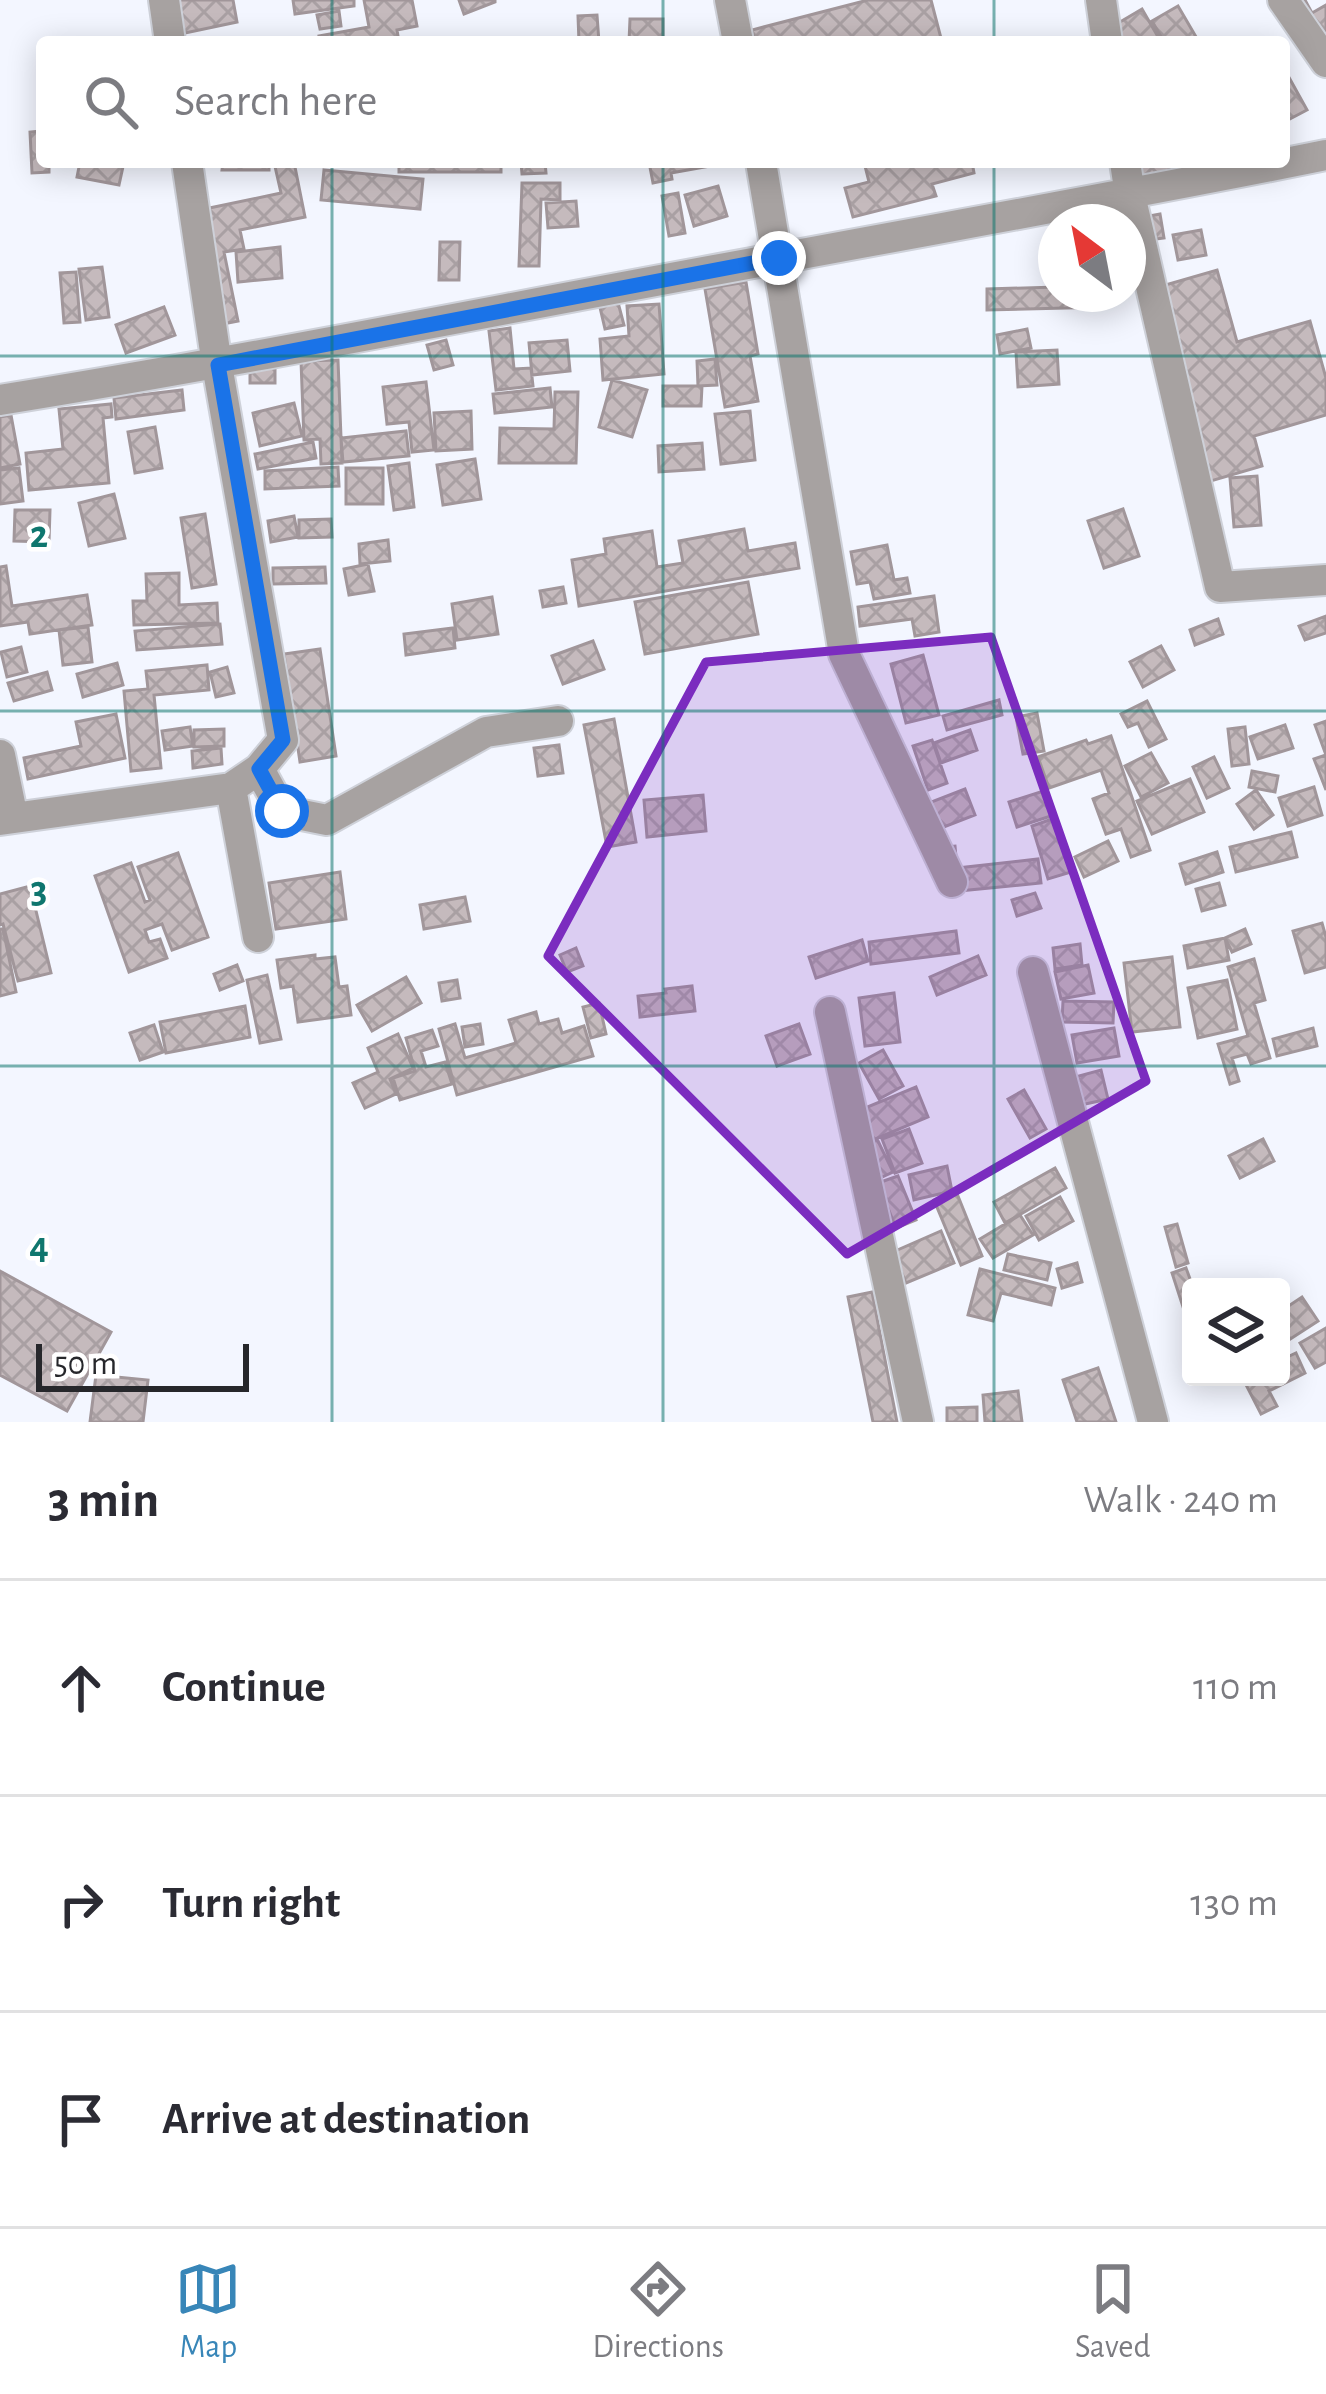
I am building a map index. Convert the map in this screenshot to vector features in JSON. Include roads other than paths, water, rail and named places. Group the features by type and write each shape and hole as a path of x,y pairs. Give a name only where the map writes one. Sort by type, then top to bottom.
{"street":[{"path":"164,0 169,36"},
{"path":"730,0 737,36"},
{"path":"1101,0 1106,36"},
{"path":"1283,0 1326,62"},
{"path":"1290,162 1326,155"},
{"path":"0,755 6,819 231,788 259,769 283,740 189,168"},
{"path":"762,168 844,654 952,882"},
{"path":"1126,168 1220,587 1326,580"},
{"path":"0,400 218,365 1262,168"},
{"path":"259,769 282,811 327,820 486,732 558,721"},
{"path":"231,788 258,937"},
{"path":"1033,972 1153,1422"},
{"path":"830,1012 918,1422"}]}
